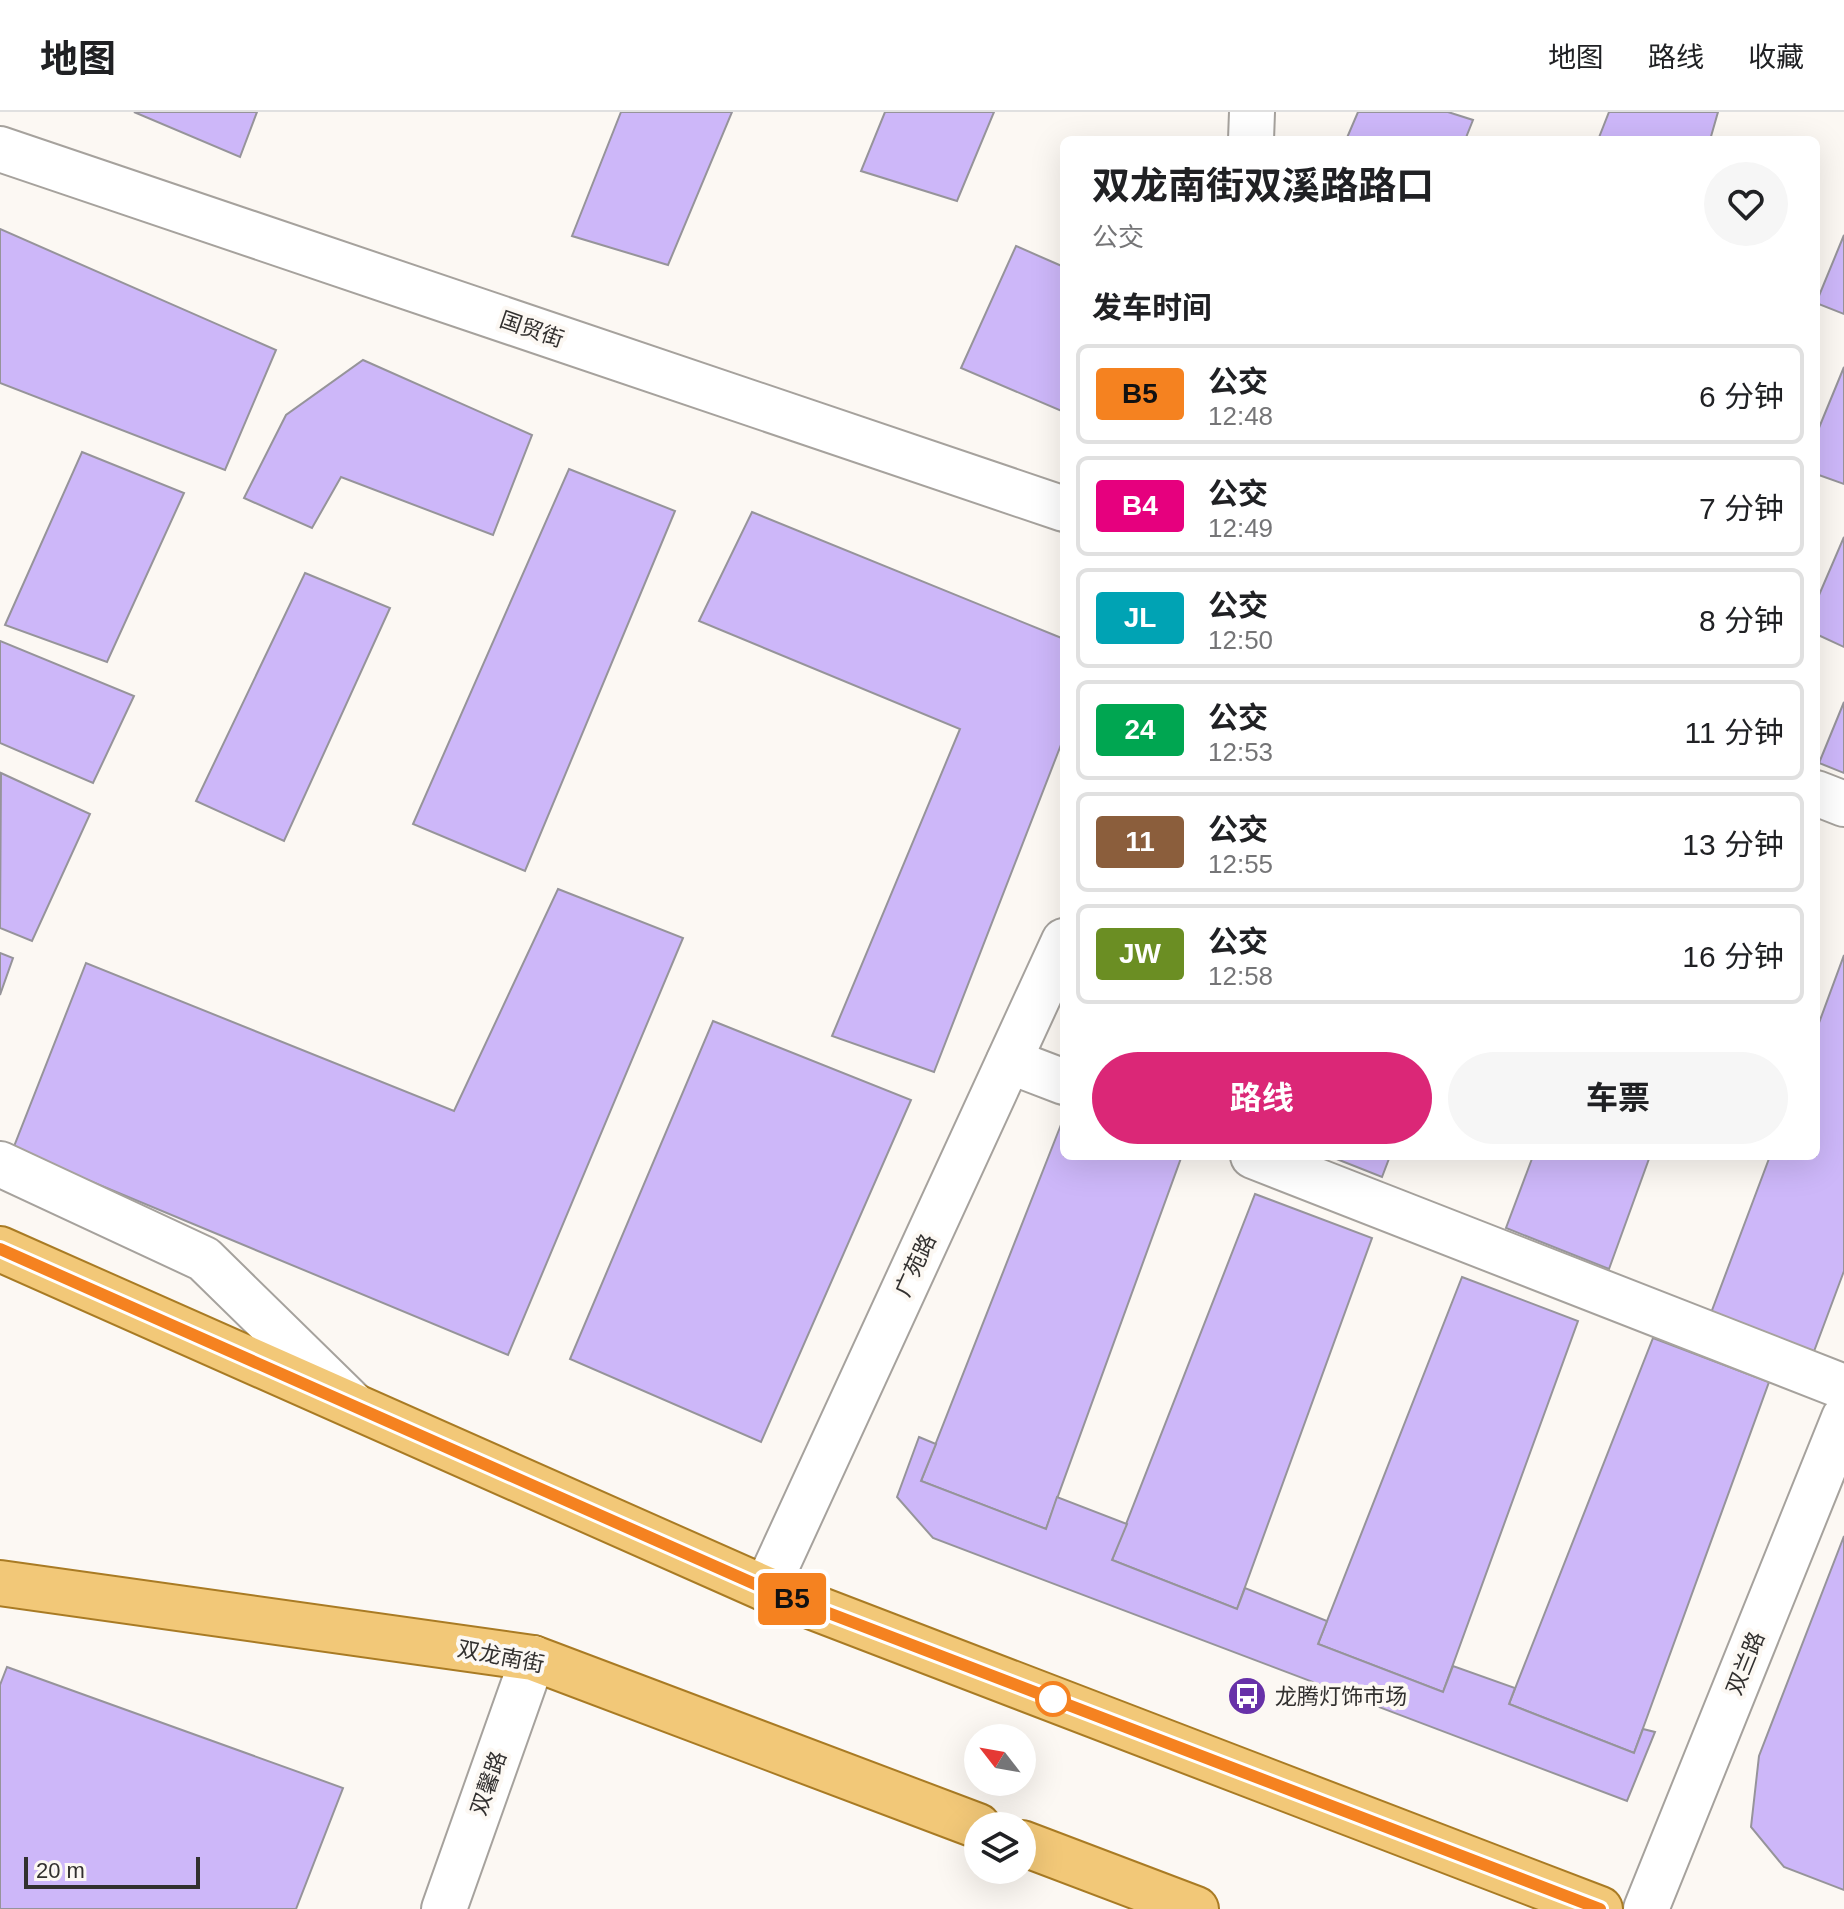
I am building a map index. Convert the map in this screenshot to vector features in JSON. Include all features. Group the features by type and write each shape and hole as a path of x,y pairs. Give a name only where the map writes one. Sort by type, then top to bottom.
{"main road":[{"path":"0,1249 766,1589 1600,1909"},
{"name":"双龙南街","path":"0,1583 533,1658 964,1821"},
{"path":"1036,1848 1196,1909"}],"street":[{"path":"1251,136 1252,112"},
{"name":"国贸街","path":"0,149 1060,508"},
{"path":"1820,795 1844,804"},
{"name":"广苑路","path":"766,1589 1060,950"},
{"path":"1009,1061 1060,1080"},
{"path":"1263,1160 1844,1387"},
{"path":"0,1164 204,1259 353,1406"},
{"name":"双兰路","path":"1646,1909 1844,1418"},
{"name":"双馨路","path":"444,1909 533,1658"}],"building":[{"path":"134,112 257,112 240,157"},
{"path":"621,112 732,112 668,265 572,236"},
{"path":"885,112 994,112 957,201 861,171"},
{"path":"1358,112 1448,112 1473,120 1467,136 1348,136"},
{"path":"1609,112 1718,112 1711,136 1600,136"},
{"path":"0,229 276,350 225,470 0,383"},
{"path":"1844,235 1844,314 1820,305 1820,293"},
{"path":"1016,246 1060,265 1060,410 961,368"},
{"path":"363,360 532,435 493,535 341,477 312,528 244,498 286,415"},
{"path":"1844,367 1844,484 1820,475 1820,425"},
{"path":"82,452 184,493 107,662 5,625"},
{"path":"569,469 675,511 525,871 413,824"},
{"path":"752,512 1060,637 1060,747 934,1072 832,1036 960,729 699,621"},
{"path":"1844,537 1844,647 1820,636 1820,593"},
{"path":"305,573 390,608 284,841 196,801"},
{"path":"0,641 134,696 93,783 0,743"},
{"path":"1844,702 1844,773 1820,763"},
{"path":"1,773 90,814 32,941 0,928"},
{"path":"558,889 683,938 508,1355 13,1149 86,963 454,1111"},
{"path":"0,953 13,958 0,995"},
{"path":"1844,955 1844,1271 1813,1354 1711,1313 1768,1160 1820,1160 1820,1020"},
{"path":"713,1021 911,1100 761,1442 570,1359"},
{"path":"1060,1127 1060,1160 1180,1160 1046,1529 921,1481"},
{"path":"1339,1160 1388,1160 1382,1177"},
{"path":"1532,1160 1649,1160 1609,1269 1506,1228"},
{"path":"1255,1194 1372,1238 1237,1609 1112,1560"},
{"path":"1462,1277 1578,1321 1443,1692 1318,1644"},
{"path":"1653,1338 1769,1382 1634,1753 1509,1704"},
{"path":"919,1437 936,1444 921,1481 1046,1529 1057,1497 1127,1524 1112,1560 1237,1609 1245,1588 1327,1621 1318,1644 1443,1692 1453,1666 1515,1688 1509,1704 1634,1753 1643,1729 1655,1732 1627,1801 933,1538 897,1497"},
{"path":"1844,1536 1844,1890 1784,1867 1751,1827 1759,1756"},
{"path":"7,1667 343,1788 296,1909 0,1909 0,1685"}],"bus line":[{"name":"B5","path":"0,1249 766,1589 1600,1909"}],"place":[{"name":"龙腾灯饰市场","path":"1247,1696"}]}
